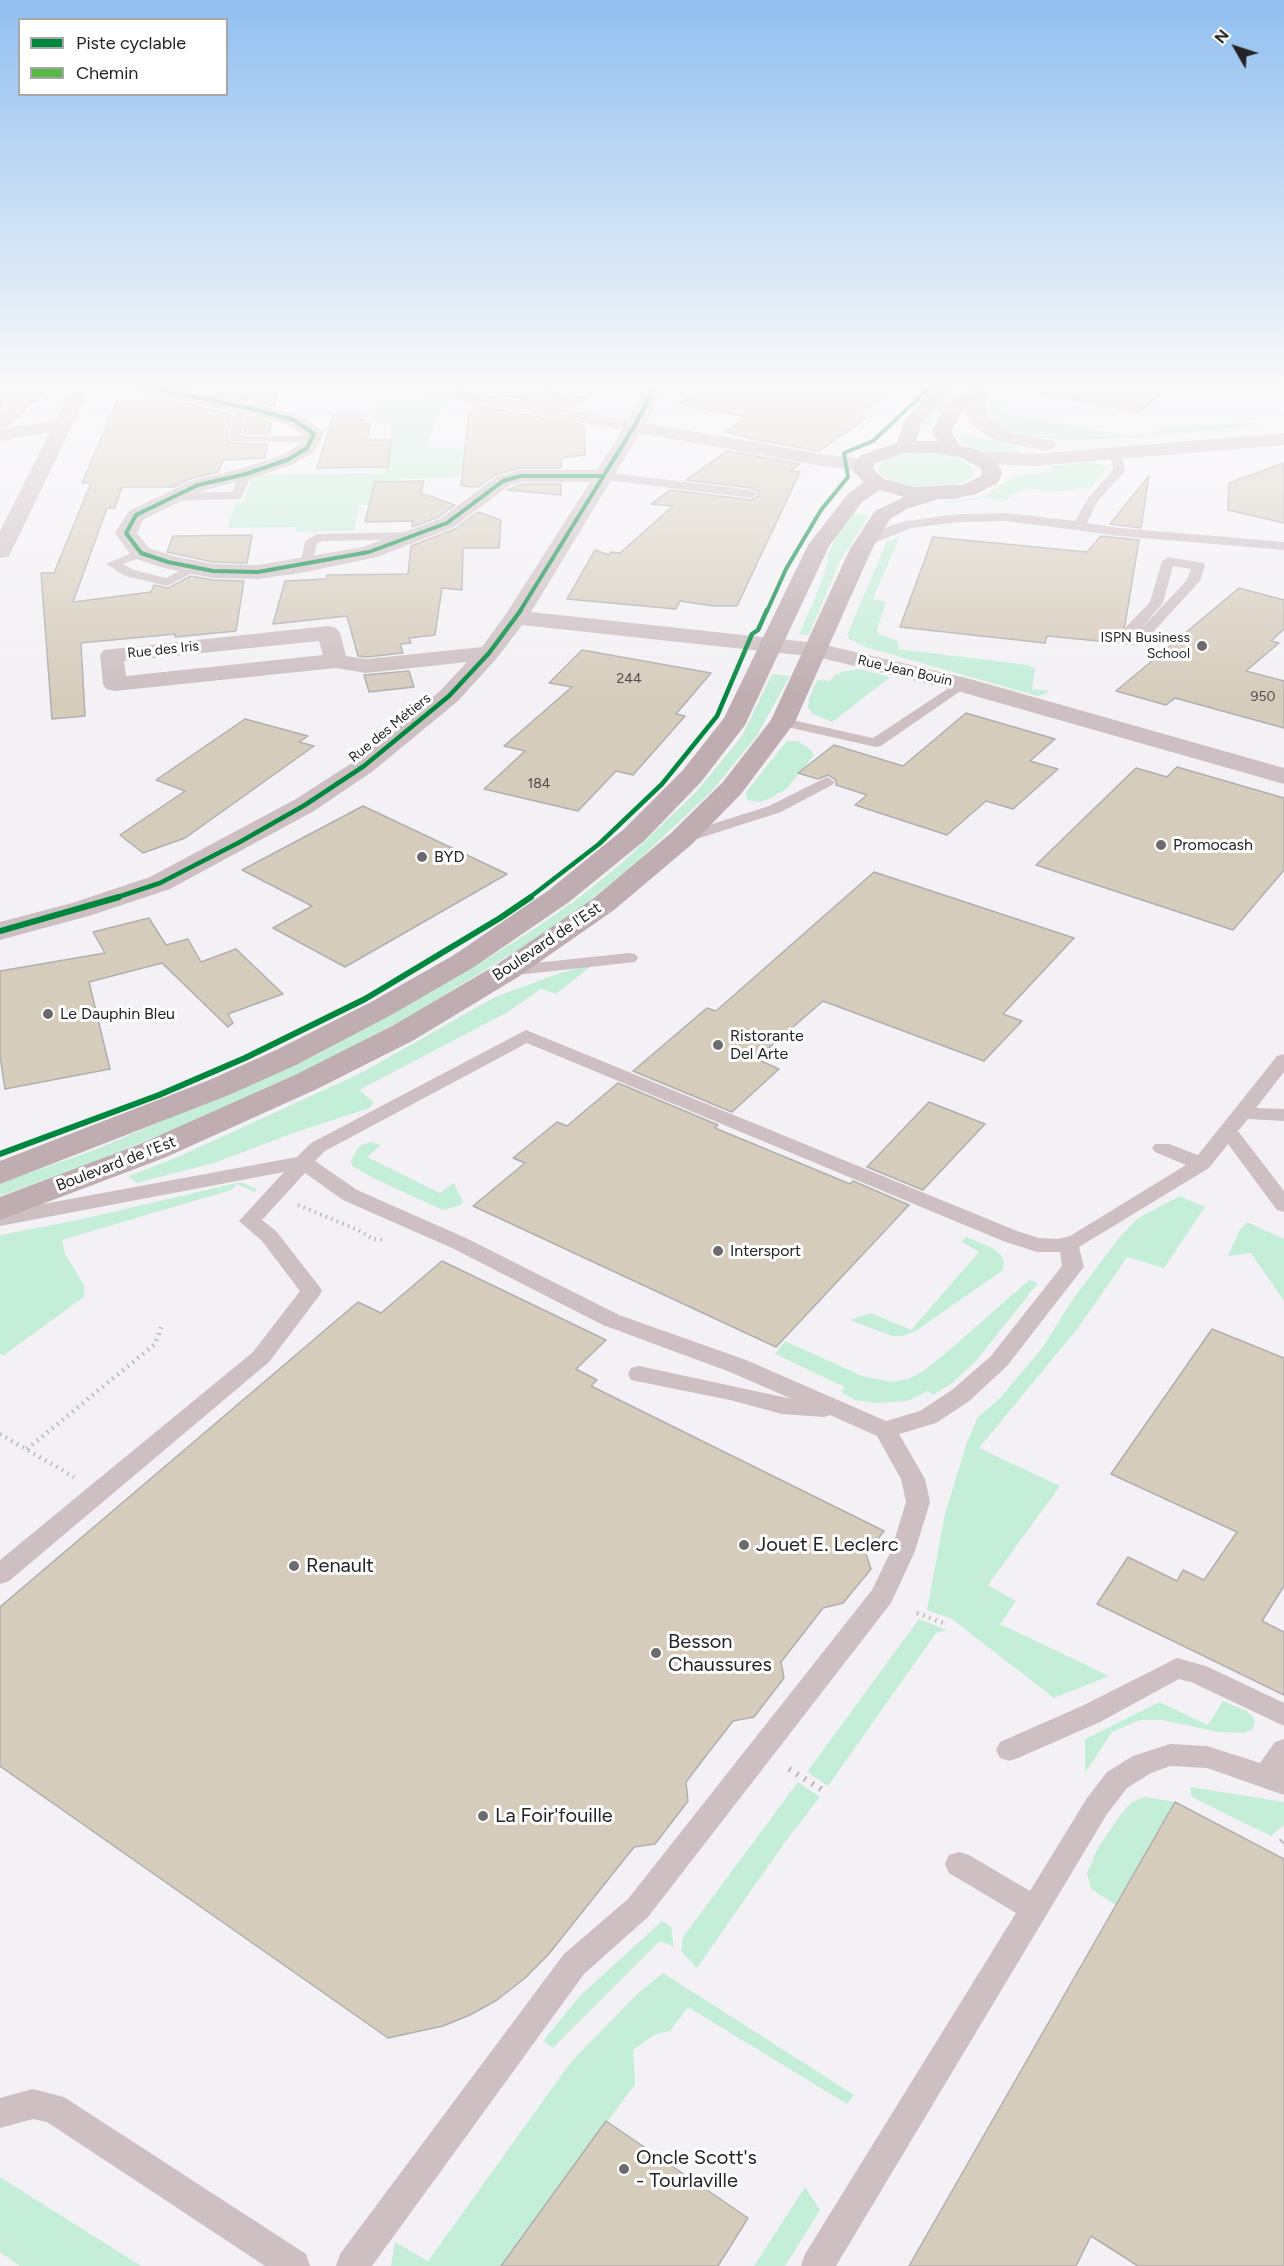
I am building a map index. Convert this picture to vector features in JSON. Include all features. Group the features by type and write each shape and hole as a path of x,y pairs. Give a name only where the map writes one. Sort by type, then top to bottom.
{"main road":[{"name":"Boulevard de l'Est","path":"0,1173 218,1089 285,1058 372,1013 464,961 559,896 626,842 692,776 736,720 819,545 855,498 872,487"},
{"path":"890,487 912,493 933,494 953,493 978,487"},
{"name":"Boulevard de l'Est","path":"0,1209 152,1151 306,1082 403,1033 507,971 604,904 681,839 732,788 783,722 866,542 882,515 889,510 933,494"}],"street":[{"path":"0,552 33,487"},
{"path":"194,487 136,515 126,533 141,553 213,572 258,572 369,552 447,523 496,487"},
{"name":"Rue des Métiers","path":"0,931 82,909 160,883 305,805 364,766 449,696 489,653 516,617 595,487"},
{"name":"Rue Jean Bouin","path":"516,617 817,650 961,684 1284,776"},
{"name":"Rue des Iris","path":"336,661 328,633 111,655 114,684 336,661 366,666 489,653"}],"lane":[{"path":"692,487 752,494"},
{"path":"1078,526 1092,501 1105,487"},
{"path":"866,542 890,530 910,524 959,518 1042,520 1120,532 1284,546"},
{"path":"141,553 112,564 130,573 167,582 196,568"},
{"path":"1168,561 1199,566 1193,581 1132,642 1132,628 1156,603 1168,561"},
{"path":"863,753 961,684"},
{"path":"783,722 876,743"},
{"path":"681,839 775,809 827,782"},
{"path":"507,971 629,958"},
{"path":"0,1574 261,1357 311,1291 269,1236 249,1221 303,1162 318,1147 526,1036 1010,1236 1037,1245 1058,1246 1077,1241 1094,1232 1202,1164 1284,1060"},
{"path":"1242,1113 1284,1115"},
{"path":"1228,1131 1284,1205"},
{"path":"1162,1148 1202,1164"},
{"path":"0,1219 303,1162 350,1195 459,1243 610,1320 696,1349 885,1430 913,1479 918,1502 903,1551 882,1596 638,1908 574,1964 352,2266"},
{"path":"885,1430 928,1417 960,1396 999,1361 1073,1268 1068,1244"},
{"path":"639,1374 730,1392 782,1406 842,1411"},
{"path":"1009,1750 1091,1714 1177,1668 1197,1674 1284,1715"},
{"path":"818,2266 1097,1806 1117,1780 1142,1764 1170,1755 1207,1757 1275,1779 1284,1750"},
{"path":"959,1864 1035,1909"},
{"path":"0,2114 33,2104 53,2108 294,2266"}],"path":[{"path":"27,1449 155,1344 162,1325"},
{"path":"0,1434 99,1491"},
{"path":"917,1613 942,1623"},
{"path":"789,1769 824,1791"}],"green space":[{"path":"249,487 398,487 397,504 359,505 354,531 295,532 296,527 227,528 236,502 244,502"},
{"path":"911,487 949,487 945,488"},
{"path":"999,487 1091,487 1053,492 1026,488 1003,502 986,498 948,502 985,496"},
{"path":"853,513 869,516 840,561 809,635 799,634 825,572 829,552 836,536"},
{"path":"900,536 873,599 886,602 877,629 878,634 898,641 898,649 1029,665 1035,669 1032,689 1048,691 1047,693 1038,696 865,647 849,639 847,635 886,543"},
{"path":"860,669 890,677 832,722 813,714 808,708 809,699 817,680 830,681 835,675 844,671"},
{"path":"772,674 790,676 756,737 711,792 633,865 587,903 542,935 415,1013 320,1064 242,1101 102,1159 0,1196 0,1183 92,1151 312,1057 482,962 531,931 576,900 622,863 697,791 742,736"},
{"path":"787,741 798,741 811,750 814,756 786,789 760,802 747,800 746,792"},
{"path":"591,966 556,994 541,989 506,1013 359,1090 374,1102 370,1108 296,1132 217,1162 137,1183 129,1176 180,1156 361,1073 495,997"},
{"path":"371,1142 381,1145 367,1157 440,1193 454,1183 463,1202 461,1205 443,1210 352,1166 351,1161 356,1151 361,1145"},
{"path":"241,1182 256,1189 255,1192 237,1184 231,1190 62,1240 65,1254 84,1285 84,1297 4,1355 0,1354 0,1235 78,1220"},
{"path":"1180,1196 1205,1207 1164,1268 1127,1257 1078,1328 979,1448 1060,1486 988,1585 1016,1601 1000,1624 1109,1676 1054,1698 952,1619 927,1610 945,1514 967,1442 978,1417 1000,1398 1043,1347 1071,1302 1119,1238 1137,1219"},
{"path":"1247,1222 1284,1239 1284,1301 1251,1253 1228,1256 1239,1231"},
{"path":"967,1237 994,1249 1002,1256 1003,1270 917,1330 903,1336 892,1336 850,1320 871,1313 911,1330 979,1252 961,1241"},
{"path":"1029,1280 1038,1283 975,1362 952,1383 933,1395 928,1391 907,1401 877,1403 855,1400 841,1392 845,1387 775,1354 785,1341 862,1376 892,1382 908,1379 922,1372 946,1353"},
{"path":"919,1619 947,1630 936,1633 828,1786 807,1772"},
{"path":"1223,1701 1247,1711 1255,1720 1253,1729 1244,1733 1218,1732 1162,1720 1140,1720 1112,1732 1085,1773 1085,1739 1159,1702 1208,1725"},
{"path":"798,1782 820,1797 785,1842 697,1968 681,1951 683,1937"},
{"path":"1190,1787 1284,1802 1284,1825 1271,1836 1192,1797"},
{"path":"1145,1797 1175,1802 1116,1905 1091,1889 1087,1873 1098,1848 1121,1814 1132,1802"},
{"path":"662,1921 671,1927 674,1947 660,1941 553,2048 543,2041 580,1996"},
{"path":"663,1973 854,2095 847,2104 688,2007 670,2031 656,2034 633,2050 635,2084 501,2266 391,2266 395,2242 428,2261 571,2062 635,1996"},
{"path":"0,2177 141,2266 20,2266 0,2252"},
{"path":"805,2187 820,2210 785,2266 754,2266"}],"building":[{"path":"89,487 175,487 122,487 115,508 107,508 73,602 151,592 154,585 168,588 191,576 213,580 244,581 236,631 81,643 85,716 52,719 41,573 54,573"},
{"path":"374,487 423,487 421,493 455,505 439,517 412,527 413,521 365,522"},
{"path":"515,487 561,487 561,495 507,490"},
{"path":"742,487 793,487 737,606 713,606 680,601 676,609 567,599 595,550 609,555 611,552 620,553 673,506 651,504 670,490 752,500 759,496 759,492"},
{"path":"1140,487 1147,487 1141,528 1110,524"},
{"path":"1229,487 1284,487 1284,523 1228,510"},
{"path":"478,512 501,520 499,548 463,548 462,590 442,588 435,635 409,638 411,643 400,644 403,653 358,656 347,616 273,624 285,581 326,579 327,575 408,574 411,546 455,529"},
{"path":"252,535 247,563 213,562 167,552 173,536"},
{"path":"1101,536 1139,540 1125,625 1119,643 1047,636 1045,643 900,627 933,537 1087,552"},
{"path":"1239,588 1284,600 1284,629 1271,641 1279,643 1246,671 1284,681 1284,728 1175,698 1166,705 1116,691"},
{"path":"582,650 711,673 676,714 685,716 633,775 616,771 578,811 484,789 525,751 504,746 572,687 549,683"},
{"path":"409,671 414,687 369,692 364,675"},
{"path":"966,713 1055,739 1030,761 1058,769 1013,809 986,801 947,835 855,805 867,795 836,785 836,780 828,775 818,779 798,773 834,745 903,766"},
{"path":"245,719 308,736 299,742 314,746 185,838 143,853 120,835 185,791 156,780"},
{"name":"Promocash","path":"1177,767 1284,798 1284,870 1233,930 1036,865 1136,768 1167,777"},
{"path":"363,806 507,874 345,967 273,928 312,906 242,870"},
{"path":"874,872 1074,938 1003,1014 1022,1021 984,1061 823,1001 756,1059 779,1069 732,1112 633,1071 707,1008 716,1011"},
{"path":"149,918 166,945 188,939 201,962 236,949 283,994 228,1014 233,1023 228,1027 162,963 89,982 110,1069 5,1089 0,1056 0,971 105,953 93,932"},
{"name":"Intersport","path":"618,1083 718,1125 715,1128 850,1184 853,1181 909,1205 776,1347 473,1206 525,1163 513,1158 557,1122 567,1126"},
{"path":"929,1102 985,1124 923,1190 867,1167"},
{"path":"442,1261 606,1340 576,1369 597,1380 591,1386 884,1531 866,1554 871,1569 843,1603 823,1608 781,1662 784,1678 754,1717 733,1721 686,1782 688,1801 655,1844 634,1847 548,1955 525,1978 497,2000 470,2015 443,2026 388,2038 0,1766 0,1607 358,1302 381,1313"},
{"path":"1212,1329 1284,1358 1284,1586 1262,1621 1284,1632 1284,1695 1097,1604 1128,1557 1177,1581 1183,1570 1204,1580 1237,1532 1111,1474"},
{"path":"1175,1802 1284,1859 1284,2266 1138,2266 1091,2236 1076,2266 909,2266"},
{"name":"Oncle Scott's - Tourlaville","path":"606,2121 748,2218 718,2266 501,2266"}],"cycle path":[{"path":"194,487 136,515 126,533 141,553 168,562 213,571 258,572 369,552 447,523 496,487"},
{"path":"0,931 82,909 160,883 305,805 364,766 449,696 489,653 516,617 597,487"},
{"path":"0,1154 159,1095 245,1058 365,999 500,918 599,844 662,784 717,716 752,634 758,630 786,569 821,510 840,487"}],"place":[{"name":"ISPN Business School","path":"1202,646"},
{"name":"Promocash","path":"1161,845"},
{"name":"BYD","path":"422,857"},
{"name":"Le Dauphin Bleu","path":"48,1014"},
{"name":"Ristorante Del Arte","path":"718,1045"},
{"name":"Intersport","path":"718,1251"},
{"name":"Jouet E. Leclerc","path":"744,1545"},
{"name":"Renault","path":"294,1566"},
{"name":"Besson Chaussures","path":"656,1653"},
{"name":"La Foir'fouille","path":"483,1816"},
{"name":"Oncle Scott's - Tourlaville","path":"624,2169"}]}
